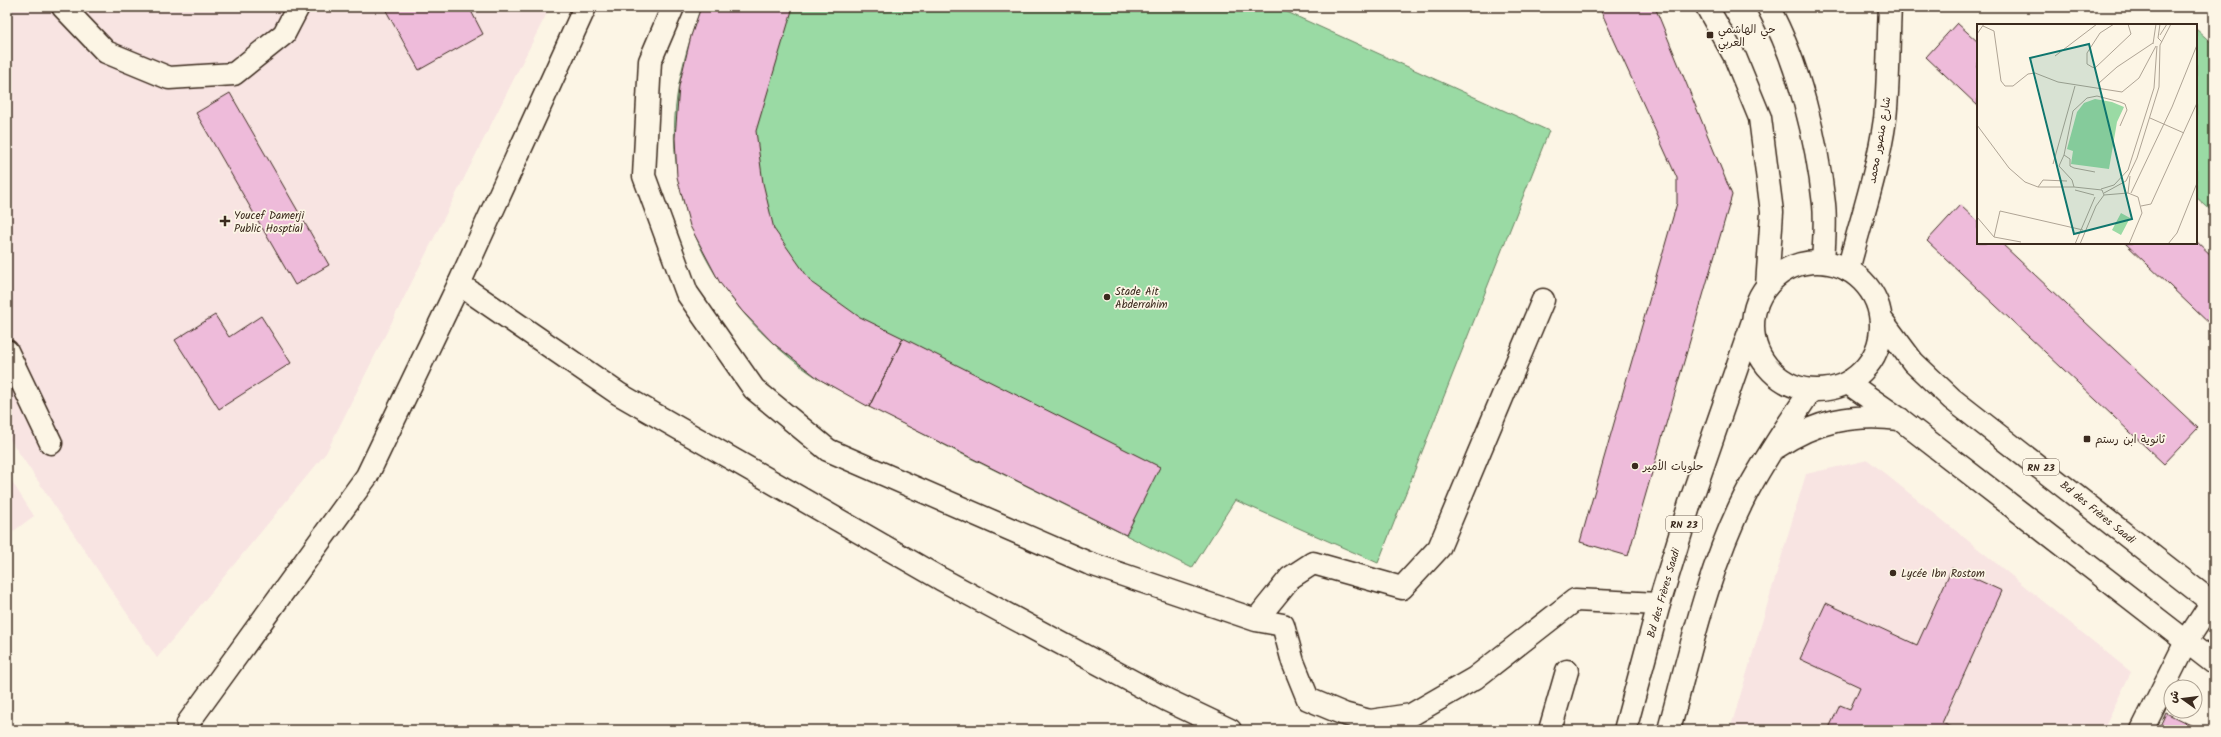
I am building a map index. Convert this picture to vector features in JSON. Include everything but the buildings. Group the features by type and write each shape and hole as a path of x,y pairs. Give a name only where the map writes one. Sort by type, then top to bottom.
{"main road":[{"path":"63,7 106,52 169,78 234,74 284,34 298,7"},
{"path":"188,730 188,723 368,476 459,284 586,7"},
{"path":"673,7 650,61 644,176 687,293 754,389 828,450 1088,563 1256,620 1283,625 1294,662 1308,699 1344,714 1370,721 1411,715 1475,678 1575,600 1659,604"},
{"path":"1707,7 1735,57 1760,118 1772,212 1767,286"},
{"path":"1768,7 1777,23 1799,84 1813,140 1824,206 1823,262"},
{"name":"شارع منصور محمد","path":"1848,270 1874,171 1884,121 1890,67 1890,7"},
{"path":"1823,262 1848,270 1864,283 1876,300 1881,318 1880,338 1874,356 1863,371 1848,383 1830,389 1811,390 1797,387 1778,377 1763,362 1754,342 1753,321 1758,302 1767,286 1782,272 1802,264 1823,262"},
{"path":"459,284 619,394 941,578 1167,700 1230,730"},
{"path":"1256,620 1290,578 1313,563 1402,588 1439,548 1543,300"},
{"name":"Bd des Frères Saadi","path":"1881,318 1913,362 1952,399 2213,603"},
{"name":"Bd des Frères Saadi","path":"1626,730 1659,604 1690,503 1753,321"},
{"path":"7,351 51,443"},
{"path":"1848,383 1901,420 2214,663"},
{"path":"1669,730 1707,594 1725,542 1745,497 1770,452 1811,390"},
{"path":"1770,452 1810,428 1832,421 1870,416 1901,420"},
{"path":"2142,730 2186,642 2213,603"},
{"path":"1550,730 1567,671"}],"shaded area":[{"name":"Youcef Damerji Public Hosptial","path":"7,7 550,7 326,453 157,658 7,435"},
{"name":"Lycée Ibn Rostom","path":"1868,460 2131,672 2103,730 1730,730 1806,474"},
{"path":"7,474 34,516 7,536"}],"green space":[{"name":"Stade Ait Abderrahim","path":"701,7 1276,7 1549,131 1378,563 1235,500 1192,568 956,451 828,384 814,376 776,346 746,316 721,283 701,248 686,210 677,170 674,128 679,84 688,45"},
{"path":"2197,30 2214,45 2214,213 2197,198"}],"place":[{"name":"حي الهاشمي العربي","path":"1710,35"},
{"name":"Youcef Damerji Public Hosptial","path":"225,221"},
{"name":"Stade Ait Abderrahim","path":"1107,297"},
{"name":"ثانوية ابن رستم","path":"2087,439"},
{"name":"حلويات الأمير","path":"1635,466"},
{"name":"Lycée Ibn Rostom","path":"1893,573"}]}
